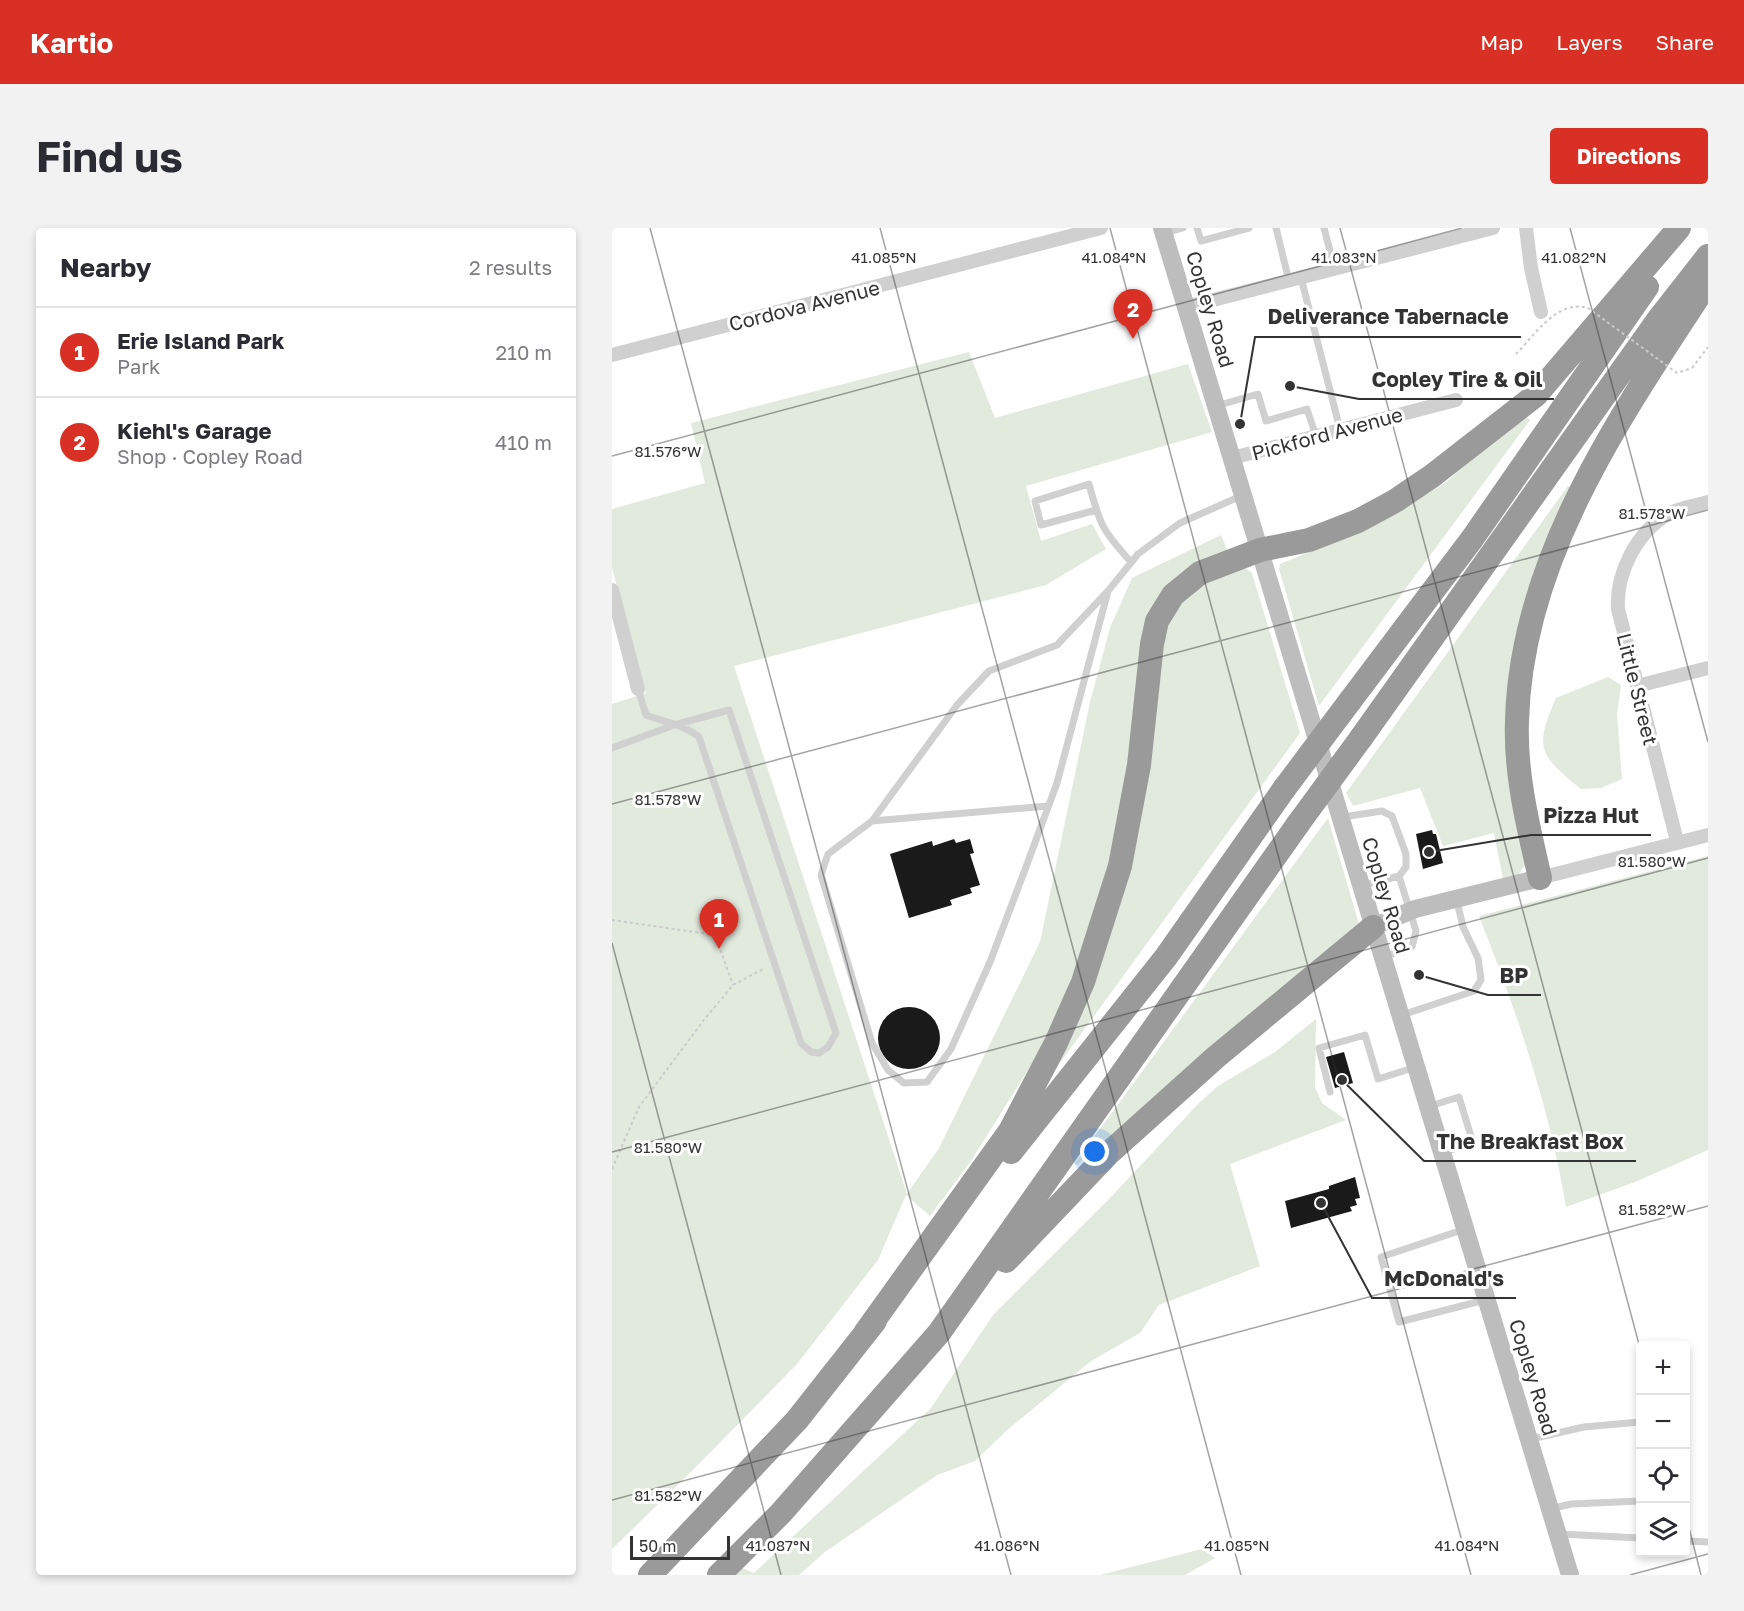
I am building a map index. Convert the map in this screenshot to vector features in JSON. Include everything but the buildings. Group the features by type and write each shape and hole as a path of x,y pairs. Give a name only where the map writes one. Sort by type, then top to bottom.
{"highway":[{"path":"865,1333 1010,1131 1056,1043 1083,982 1113,889 1128,832 1139,765 1152,644 1163,608 1173,595 1191,579 1260,550 1309,540 1377,512 1432,476 1536,395 1679,228"},
{"path":"650,1575 797,1420 1153,974 1284,789 1472,539 1688,228"},
{"path":"939,1333 1298,824 1658,320 1708,256"},
{"path":"1540,878 1522,795 1517,753 1518,699 1531,621 1553,555 1596,461 1653,364 1708,282"},
{"path":"719,1575 782,1513 939,1333 1109,1153 1216,1057 1373,927"}],"main road":[{"name":"Copley Road","path":"1163,231 1570,1575"},
{"path":"1373,927 1411,911 1540,878"}],"street":[{"name":"Cordova Avenue","path":"612,355 1101,228"},
{"path":"1186,307 1493,228"},
{"path":"1526,228 1531,268 1541,312"},
{"name":"Pickford Avenue","path":"1232,458 1456,400"},
{"name":"Little Street","path":"1677,842 1637,686 1618,599 1621,577 1640,540 1653,524 1670,513 1708,502"},
{"path":"612,590 638,689"},
{"path":"1637,686 1708,668"},
{"path":"1540,878 1708,835"}],"lane":[{"path":"1163,231 1183,228"},
{"path":"1197,228 1201,241 1249,228"},
{"path":"1276,228 1295,280 1340,429"},
{"path":"1324,228 1335,270"},
{"path":"1216,406 1258,394 1266,421 1307,409 1316,436"},
{"path":"1096,510 1041,525 1035,501 1089,484 1096,510 1099,524 1131,562"},
{"path":"1108,591 1094,650 1048,806 990,962 951,1049 927,1082 904,1083 888,1070 872,1043 821,875 828,854 872,821 957,705 989,670 1056,645 1108,591 1137,554 1180,523 1220,503 1244,495"},
{"path":"612,748 674,725 729,710 836,1033 828,1047 819,1053 811,1052 801,1043 777,964 699,737 692,731 674,725 646,715 638,689"},
{"path":"872,821 1048,806"},
{"path":"1340,817 1382,811 1392,816 1406,854 1406,867 1400,876 1361,886"},
{"path":"1382,957 1413,947 1416,931 1400,876"},
{"path":"1400,1015 1474,991 1481,981 1478,958 1463,927 1456,898"},
{"path":"1330,1092 1319,1048 1365,1035 1378,1079 1416,1067"},
{"path":"1428,1107 1459,1097 1473,1143 1442,1153"},
{"path":"1465,1229 1381,1257 1399,1322 1486,1300"},
{"path":"1529,1440 1584,1427 1636,1422"},
{"path":"1550,1509 1571,1504 1636,1501"},
{"path":"1558,1534 1636,1538"},
{"path":"1690,1541 1708,1542"}],"path":[{"path":"1516,354 1556,314 1579,305 1588,308 1677,373 1692,368 1708,347"},
{"path":"612,920 715,935 733,985"},
{"path":"612,1169 639,1107 733,985 756,971 777,964"}],"shaded area":[{"path":"969,352 995,418 1188,364 1212,432 1026,486 1041,541 1092,524 1106,549 1046,585 734,666 907,1194 939,1148 1040,942 1090,702 1110,628 1132,578 1221,535 1229,554 1160,595 1118,835 1087,939 1045,1043 971,1161 930,1216 906,1195 878,1260 797,1364 612,1549 612,704 646,693 612,568 612,509 705,483 691,423"},
{"path":"1524,414 1530,420 1319,706 1279,569 1280,564 1368,528 1445,483"},
{"path":"1568,486 1574,490 1522,619 1528,861 1518,875 1503,879 1494,833 1443,846 1420,788 1353,806 1346,793"},
{"path":"1236,569 1247,569 1252,573 1300,733 1054,1071 1086,1004 1169,614 1204,581"},
{"path":"1608,677 1621,685 1617,714 1622,779 1601,788 1581,789 1556,767 1544,750 1545,729 1556,698"},
{"path":"1328,818 1360,928 1238,1024 1077,1165 1075,1163"},
{"path":"1708,856 1708,1150 1635,1182 1566,1207 1541,1096 1506,987 1479,916"},
{"path":"1316,1019 1315,1087 1322,1103 1346,1120 1230,1164 1260,1266 1159,1305 1140,1333 1091,1361 1006,1431 975,1461 937,1475 825,1552 799,1575 736,1575 742,1568 754,1573 931,1408 993,1315 1112,1196 1199,1103 1218,1086 1275,1052"},
{"path":"1202,1549 1215,1558 1185,1575 1100,1575"}],"place":[{"name":"Kiehl's Garage","path":"1133,339"},
{"name":"Copley Tire & Oil","path":"1290,386"},
{"name":"Deliverance Tabernacle","path":"1240,424"},
{"name":"Pizza Hut","path":"1429,852"},
{"name":"Erie Island Park","path":"719,949"},
{"name":"BP","path":"1419,975"},
{"name":"The Breakfast Box","path":"1342,1080"},
{"name":"McDonald's","path":"1321,1203"}]}
